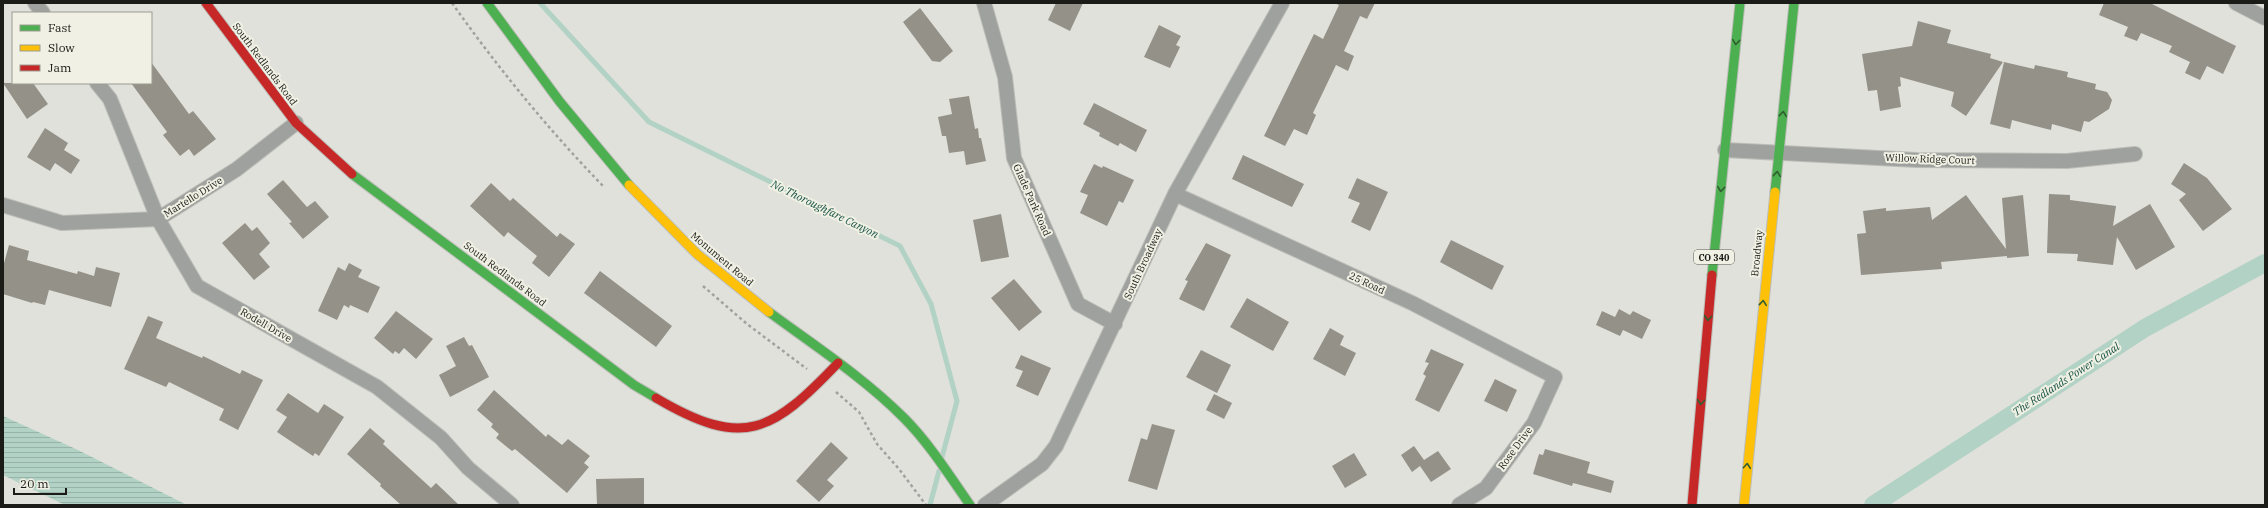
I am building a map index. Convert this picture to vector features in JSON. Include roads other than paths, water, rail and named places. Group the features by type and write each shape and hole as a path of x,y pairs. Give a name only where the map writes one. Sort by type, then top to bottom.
{"main road":[{"name":"South Redlands Road","path":"206,3 296,123 351,173 634,385 679,413 722,428 738,429 762,426 778,418 794,407 838,363"},
{"name":"Monument Road","path":"487,3 540,80 591,143 645,204 698,255 779,320 876,393 920,436 970,505"},
{"name":"CO 340","path":"1692,505 1740,3"},
{"name":"Broadway","path":"1744,505 1794,3"}],"street":[{"path":"35,3 41,12"},
{"name":"Glade Park Road","path":"984,3 1005,77 1014,158 1078,304 1115,324"},
{"name":"South Broadway","path":"985,505 1042,464 1056,446 1115,324 1175,194 1282,3"},
{"path":"2236,3 2265,18"},
{"name":"Rodell Drive","path":"98,84 110,99 158,219 198,286 377,387 441,438 468,468 512,505"},
{"name":"Martello Drive","path":"3,205 62,223 158,219 237,170 296,123"},
{"name":"Willow Ridge Court","path":"1725,150 1917,160 2067,161 2135,154"},
{"name":"25 Road","path":"1175,194 1412,303 1555,377"},
{"name":"Rose Drive","path":"1459,505 1486,488 1534,423 1555,377"}],"waterway":[{"name":"No Thoroughfare Canyon","path":"540,3 649,122 900,246 931,304 957,401 942,457"},
{"name":"The Redlands Power Canal","path":"1873,505 2145,328 2265,263"},
{"name":"No Thoroughfare Canyon","path":"930,505 939,471"}]}
